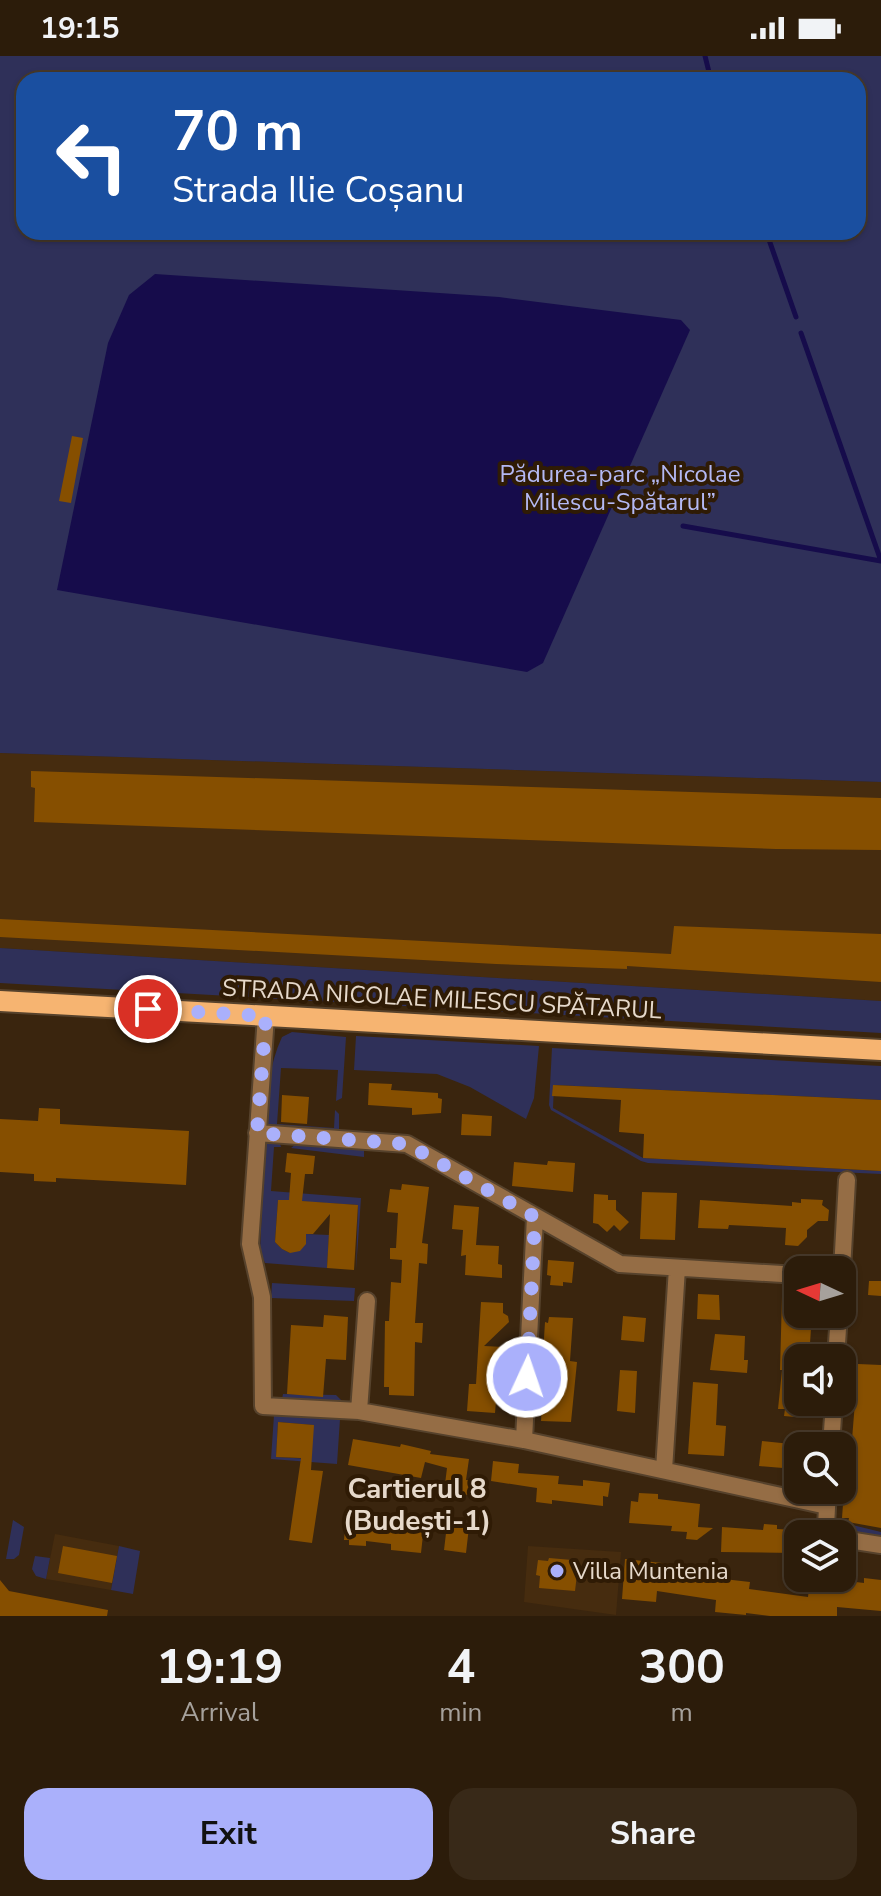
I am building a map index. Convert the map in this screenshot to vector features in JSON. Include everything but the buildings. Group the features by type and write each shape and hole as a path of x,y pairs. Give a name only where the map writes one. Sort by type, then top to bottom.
{"main road":[{"name":"STRADA NICOLAE MILESCU SPĂTARUL","path":"0,1001 881,1050"}],"street":[{"path":"266,1016 250,1244 262,1297 263,1406 359,1411 784,1490"},
{"path":"257,1133 407,1144 620,1264 784,1274"},
{"path":"843,1256 847,1180"},
{"path":"524,1440 535,1217"},
{"path":"664,1470 677,1268"},
{"path":"359,1411 367,1301"},
{"path":"856,1541 881,1545"}],"shaded area":[{"path":"155,274 499,297 681,320 690,330 543,663 527,672 57,590 108,343 129,295"},
{"path":"0,753 881,782 881,1001 0,948"},
{"path":"55,1534 119,1546 111,1590 46,1579"},
{"path":"528,1546 621,1552 616,1615 524,1602"}],"green space":[{"name":"Pădurea-parc „Nicolae Milescu-Spătarul”","path":"0,56 881,56 881,782 0,753"},
{"path":"0,948 881,1001 881,1033 0,983"},
{"path":"292,1032 346,1037 342,1098 336,1101 338,1070 281,1068 277,1124 334,1128 335,1110 339,1114 339,1129 333,1132 269,1128 265,1124 274,1058 282,1037"},
{"path":"356,1036 539,1046 534,1098 526,1119 470,1087 437,1074 354,1070"},
{"path":"552,1048 881,1066 881,1100 554,1085 553,1108 643,1158 881,1171 881,1174 641,1161 551,1110"},
{"path":"265,1140 279,1141 281,1147 274,1147 271,1191 361,1198 356,1270 358,1205 278,1200 275,1242 290,1253 306,1234 329,1235 327,1268 265,1263 260,1251"},
{"path":"297,1143 364,1150 364,1157 291,1148"},
{"path":"272,1283 355,1288 354,1301 271,1298"},
{"path":"283,1394 336,1395 344,1403 282,1399"},
{"path":"274,1415 340,1419 337,1464 271,1459","holes":["278,1422 313,1425 311,1459 276,1457"]},
{"path":"13,1520 24,1527 19,1555 6,1559"},
{"path":"856,1526 881,1532 881,1539 856,1534"},
{"path":"119,1546 140,1551 133,1594 111,1590"},
{"path":"35,1556 50,1558 46,1579 36,1576 32,1569"}],"waterway":[{"path":"705,56 709,72"},
{"path":"769,240 796,317"},
{"path":"801,333 881,561"},
{"path":"683,526 881,561"}],"place":[{"name":"Villa Muntenia","path":"557,1571"}],"district":[{"name":"Cartierul 8 (Budești-1)","path":"417,1505"}],"route":[{"path":"148,1009 266,1016 257,1133 407,1144 535,1217 527,1377"}]}
